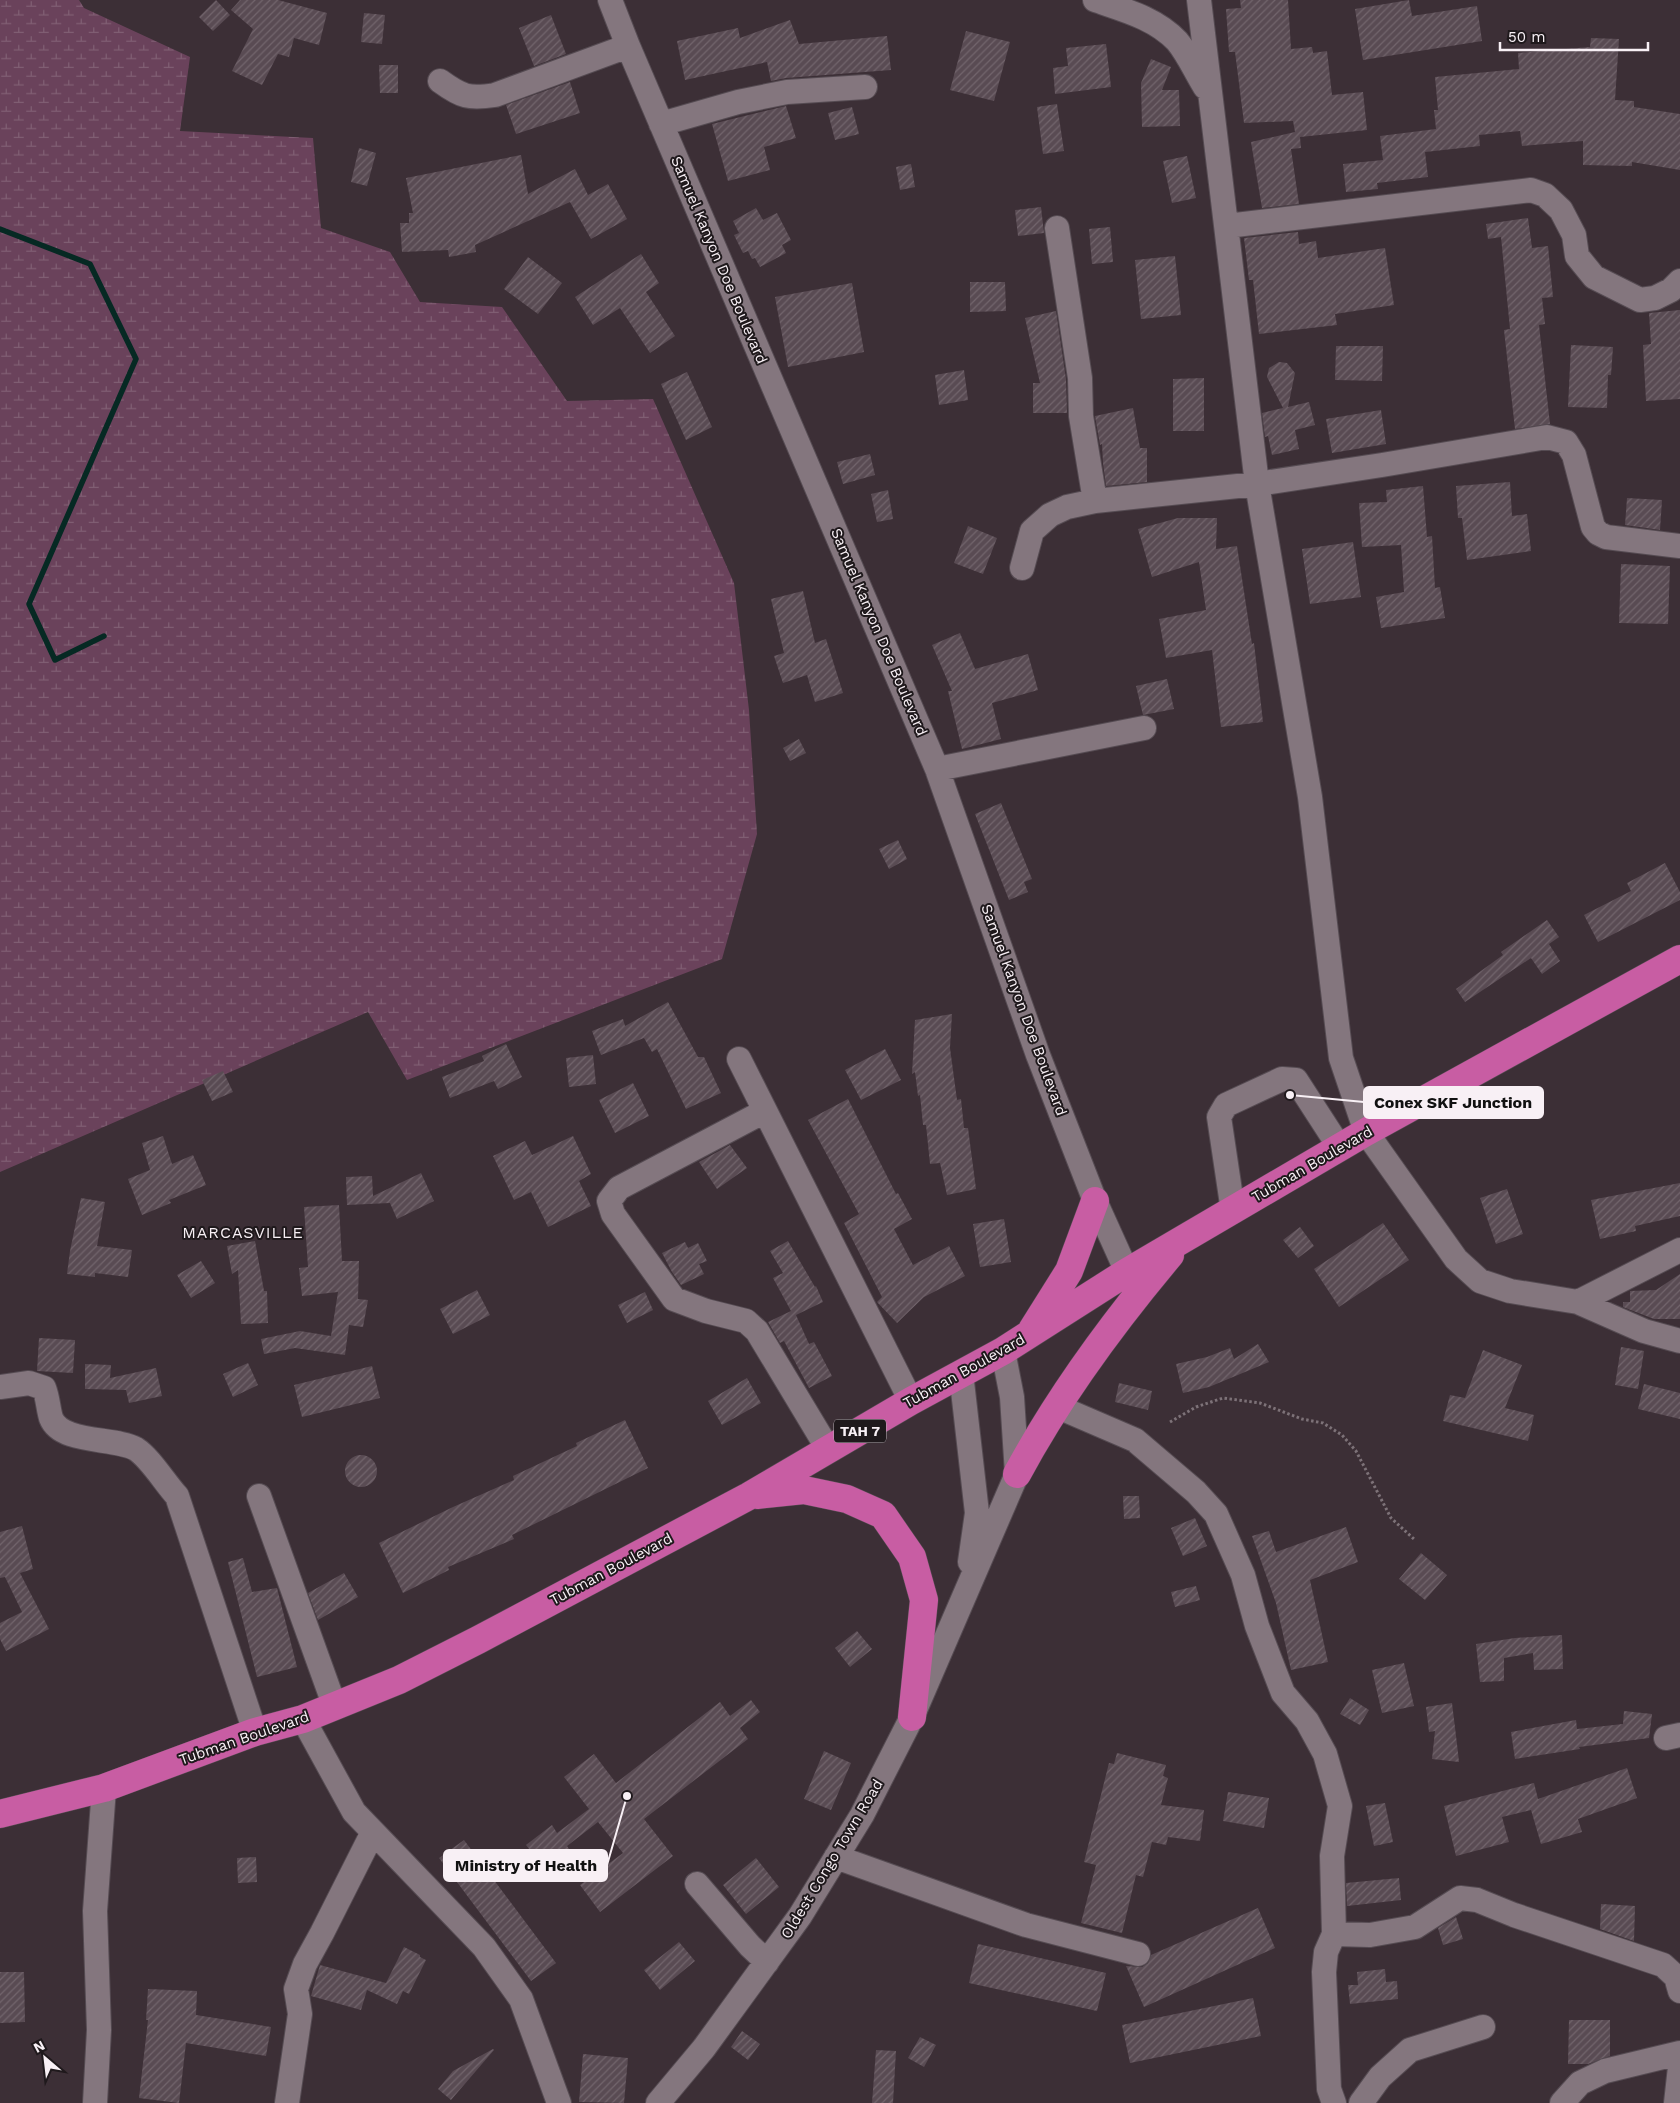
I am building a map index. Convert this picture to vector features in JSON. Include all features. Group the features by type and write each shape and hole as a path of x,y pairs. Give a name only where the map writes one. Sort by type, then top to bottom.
{"highway":[{"name":"Tubman Boulevard","path":"0,1814 104,1788 255,1732 303,1719 399,1680 478,1640 748,1496 911,1400 1002,1351 1127,1272 1366,1132 1680,959"},
{"path":"1029,1335 1069,1270 1095,1201"},
{"path":"1017,1474 1043,1426 1105,1335 1181,1242"},
{"path":"748,1496 804,1490 847,1499 883,1515 912,1557 924,1600 912,1717"}],"street":[{"name":"Samuel Kanyon Doe Boulevard","path":"610,0 661,124 937,769 1038,1055 1095,1201 1127,1272"},
{"path":"1095,0 1134,13 1157,24 1177,42 1209,95"},
{"path":"1199,0 1209,95 1258,484 1310,796 1341,1058 1366,1132 1456,1259 1480,1281 1510,1291 1578,1302 1644,1331 1680,1340"},
{"path":"440,81 456,93 473,98 488,96 628,46"},
{"path":"661,124 738,102 787,92 866,87"},
{"path":"1227,226 1531,190 1546,195 1561,210 1574,235 1577,256 1594,277 1640,300 1655,298 1671,290 1680,281"},
{"path":"1057,228 1080,378 1080,416 1095,501"},
{"path":"1022,568 1032,531 1050,515 1067,507 1095,501 1258,484 1547,437 1566,442 1574,455 1593,527 1598,533 1606,537 1680,546"},
{"path":"937,769 1144,728"},
{"path":"739,1059 911,1400"},
{"path":"1233,1211 1219,1117 1226,1105 1282,1079 1296,1080 1340,1148"},
{"path":"765,1110 620,1188 609,1201 613,1214 674,1299 706,1311 746,1322 757,1331 828,1449"},
{"path":"1578,1302 1680,1250"},
{"path":"966,1591 1017,1474 1012,1397 1002,1351"},
{"path":"962,1373 977,1513 966,1591"},
{"path":"0,1387 29,1383 44,1388 51,1418 58,1427 69,1433 94,1440 118,1442 137,1450 150,1462 163,1481 177,1496 255,1732"},
{"path":"1056,1406 1135,1440 1196,1492 1216,1514 1243,1575 1257,1626 1283,1693 1307,1721 1325,1754 1340,1806 1332,1856 1334,1934 1326,1952 1324,1972 1329,2089 1334,2103"},
{"path":"259,1496 335,1707"},
{"name":"Oldest Congo Town Road","path":"658,2103 704,2048 800,1916 862,1814 912,1717 966,1591"},
{"path":"303,1719 354,1812 484,1947 521,1999 559,2103"},
{"path":"95,2103 98,2030 95,1911 104,1788"},
{"path":"287,2103 300,2014 296,1989 304,1964 322,1934 373,1832"},
{"path":"836,1857 1026,1925 1138,1954"},
{"path":"697,1884 750,1946 767,1962"},
{"path":"1334,1934 1370,1934 1415,1927 1460,1898 1477,1900 1514,1915 1663,1965 1676,1977 1680,1991"},
{"path":"1362,2103 1380,2078 1410,2050 1483,2027"},
{"path":"1562,2103 1580,2083 1605,2071 1680,2052"},
{"path":"1676,2103 1680,2067"}],"path":[{"path":"1170,1422 1196,1407 1223,1398 1260,1404 1302,1419 1323,1423 1342,1434 1356,1451 1391,1518 1415,1540"}],"green space":[{"path":"0,0 79,0 84,8 190,57 180,131 313,138 321,228 390,252 420,302 502,307 567,401 653,399 734,583 749,710 757,834 722,959 407,1080 368,1012 0,1172"}],"building":[{"path":"216,0 230,15 213,31 199,17"},
{"path":"240,0 278,0 327,13 319,45 294,38 289,57 278,54 262,85 232,71 253,29 231,10"},
{"path":"1240,0 1288,0 1291,49 1312,47 1313,53 1327,51 1332,95 1363,92 1367,130 1300,137 1301,148 1291,149 1299,204 1262,208 1251,142 1295,132 1293,121 1244,123 1235,52 1229,52 1226,9 1241,8"},
{"path":"1409,0 1412,16 1477,6 1482,41 1363,60 1355,9"},
{"path":"364,13 385,15 382,44 361,42"},
{"path":"551,15 566,54 534,66 519,28"},
{"path":"790,20 799,44 887,36 891,70 786,78 771,81 767,62 685,80 677,41 738,28 740,38"},
{"path":"966,31 1010,42 994,101 950,90"},
{"path":"1591,38 1619,39 1615,100 1634,101 1634,107 1680,114 1680,170 1632,162 1632,166 1583,165 1583,141 1522,146 1520,131 1479,135 1480,146 1425,152 1428,177 1377,183 1378,189 1346,192 1343,164 1383,160 1380,136 1436,129 1434,110 1438,110 1435,77 1519,69 1518,53 1590,47"},
{"path":"1106,44 1111,87 1055,94 1053,68 1068,66 1066,48"},
{"path":"1151,59 1171,67 1162,90 1179,90 1180,126 1142,127 1141,83"},
{"path":"379,65 398,65 398,93 380,93"},
{"path":"570,82 580,113 516,134 506,105"},
{"path":"1057,104 1064,151 1043,154 1037,107"},
{"path":"786,106 796,138 764,147 770,170 728,181 712,124"},
{"path":"852,107 859,134 835,140 828,113"},
{"path":"359,148 376,153 367,186 351,182"},
{"path":"521,155 528,194 575,169 588,195 608,184 627,219 591,239 570,202 475,245 476,252 449,257 448,250 402,252 400,223 409,223 409,213 413,213 406,178"},
{"path":"1187,156 1196,198 1172,203 1163,161"},
{"path":"911,164 915,187 900,190 896,167"},
{"path":"1041,207 1044,233 1018,236 1015,210"},
{"path":"756,208 763,220 777,213 791,240 782,245 786,253 760,267 755,258 752,259 748,251 743,253 734,235 739,233 733,221"},
{"path":"1528,218 1532,248 1548,246 1553,297 1542,298 1545,324 1539,325 1550,424 1515,429 1504,330 1510,329 1501,237 1488,239 1486,224"},
{"path":"1110,227 1113,262 1092,264 1089,229"},
{"path":"1298,232 1299,244 1316,241 1318,258 1385,248 1394,305 1335,314 1337,325 1259,334 1253,280 1249,280 1244,238"},
{"path":"641,254 659,283 646,292 675,336 650,353 620,308 593,325 575,297"},
{"path":"1175,256 1181,315 1141,319 1135,260"},
{"path":"528,257 562,283 538,314 504,289"},
{"path":"970,282 1005,282 1006,311 970,312"},
{"path":"852,283 864,352 788,367 775,297"},
{"path":"1680,310 1680,399 1646,401 1643,345 1651,344 1649,313"},
{"path":"1056,311 1066,379 1067,413 1033,413 1033,383 1040,383 1025,318"},
{"path":"1571,345 1613,347 1611,375 1608,375 1607,408 1568,407"},
{"path":"1336,346 1383,346 1382,381 1335,380"},
{"path":"1279,362 1287,363 1295,373 1288,407 1309,402 1315,425 1295,430 1299,449 1272,455 1268,436 1265,437 1262,413 1283,408 1267,377 1269,368"},
{"path":"964,370 968,400 939,405 935,375"},
{"path":"687,372 712,427 686,440 661,384"},
{"path":"1204,378 1204,431 1173,431 1173,379"},
{"path":"1133,408 1140,448 1147,448 1147,482 1106,486 1102,444 1100,445 1095,416"},
{"path":"1381,410 1386,444 1332,453 1326,419"},
{"path":"870,454 875,475 843,484 837,462"},
{"path":"1510,482 1512,516 1527,514 1531,551 1467,560 1462,518 1458,518 1456,486"},
{"path":"1423,486 1427,537 1432,536 1435,588 1440,587 1445,618 1381,628 1376,597 1404,592 1401,545 1362,547 1359,503 1387,502 1386,490"},
{"path":"888,490 893,519 877,522 871,494"},
{"path":"1627,498 1662,500 1660,530 1625,525"},
{"path":"1178,518 1217,518 1216,549 1237,546 1252,644 1254,643 1263,722 1221,727 1212,650 1166,658 1159,619 1206,610 1199,562 1152,577 1138,529"},
{"path":"968,526 997,538 983,574 954,563"},
{"path":"1353,542 1361,597 1310,604 1302,549"},
{"path":"1621,564 1670,566 1668,624 1619,623"},
{"path":"803,591 815,643 826,639 843,693 815,702 807,675 783,683 774,656 784,653 771,599"},
{"path":"960,633 975,669 1028,654 1038,690 992,703 1001,739 962,749 948,691 952,691 932,645"},
{"path":"1167,679 1174,709 1143,715 1136,686"},
{"path":"799,739 806,753 790,761 783,748"},
{"path":"1001,803 1032,879 1024,882 1028,892 1009,900 975,814"},
{"path":"898,840 907,859 889,869 879,849"},
{"path":"1665,863 1680,892 1680,900 1598,942 1584,915 1631,891 1627,883"},
{"path":"1547,920 1559,937 1549,944 1560,961 1542,974 1531,958 1465,1002 1456,989 1503,955 1501,952"},
{"path":"668,1002 698,1057 704,1057 721,1093 686,1109 657,1049 652,1052 644,1038 601,1055 592,1031 623,1019 625,1026"},
{"path":"952,1014 950,1048 957,1100 961,1099 964,1128 968,1128 976,1189 947,1195 940,1163 930,1164 926,1125 923,1125 920,1095 918,1096 915,1072 912,1074 915,1020"},
{"path":"506,1044 522,1077 498,1089 494,1081 450,1098 442,1077 484,1061 482,1056"},
{"path":"885,1049 901,1080 861,1100 845,1070"},
{"path":"593,1055 596,1084 569,1087 566,1058"},
{"path":"223,1071 233,1092 212,1101 202,1080"},
{"path":"633,1083 649,1116 615,1133 599,1100"},
{"path":"848,1099 896,1194 898,1193 912,1219 894,1229 913,1265 949,1246 965,1276 924,1297 897,1323 877,1302 882,1297 844,1223 859,1214 808,1120"},
{"path":"163,1136 172,1164 193,1155 206,1185 169,1200 171,1203 142,1215 128,1179 150,1170 142,1143"},
{"path":"573,1136 591,1174 579,1181 591,1206 548,1227 531,1192 514,1200 493,1156 525,1141 532,1155"},
{"path":"730,1145 747,1168 717,1189 699,1162"},
{"path":"421,1173 434,1201 397,1219 390,1203 347,1205 346,1177 372,1176 373,1196"},
{"path":"1680,1183 1680,1216 1635,1226 1636,1231 1600,1239 1591,1200"},
{"path":"1507,1189 1523,1234 1496,1244 1480,1198"},
{"path":"81,1198 105,1202 97,1246 132,1250 128,1277 95,1273 95,1277 67,1274"},
{"path":"339,1205 342,1261 359,1261 358,1299 368,1300 363,1327 349,1325 345,1355 295,1348 264,1354 261,1339 300,1331 331,1336 338,1292 302,1296 299,1268 308,1267 304,1207"},
{"path":"1004,1219 1011,1262 980,1267 973,1224"},
{"path":"1383,1223 1409,1260 1339,1307 1314,1269"},
{"path":"1300,1227 1314,1246 1298,1258 1283,1240"},
{"path":"255,1241 264,1291 267,1291 268,1323 241,1324 238,1270 232,1274 227,1246"},
{"path":"788,1241 816,1286 823,1302 796,1315 809,1344 814,1342 832,1376 809,1388 784,1341 780,1343 768,1322 791,1311 773,1278 783,1273 770,1251"},
{"path":"685,1242 688,1248 698,1243 707,1261 699,1264 704,1274 681,1285 662,1253"},
{"path":"201,1261 215,1283 191,1298 177,1275"},
{"path":"1680,1274 1680,1319 1654,1319 1623,1307 1623,1302 1630,1302 1630,1291 1656,1290"},
{"path":"477,1290 490,1315 453,1334 440,1309"},
{"path":"645,1292 653,1310 627,1323 618,1305"},
{"path":"39,1338 75,1340 73,1373 37,1371"},
{"path":"1258,1344 1269,1362 1209,1387 1183,1393 1176,1364 1207,1357 1230,1348 1234,1359"},
{"path":"1621,1347 1644,1351 1638,1389 1615,1385"},
{"path":"1483,1350 1522,1365 1505,1408 1534,1415 1528,1441 1443,1421 1450,1395 1465,1398"},
{"path":"248,1363 258,1385 233,1397 223,1374"},
{"path":"85,1364 111,1365 110,1378 156,1368 162,1396 129,1403 126,1390 85,1389"},
{"path":"372,1366 380,1398 302,1417 294,1385"},
{"path":"747,1378 761,1403 722,1425 708,1401"},
{"path":"1119,1383 1152,1391 1148,1410 1115,1402"},
{"path":"1644,1384 1680,1393 1680,1419 1638,1409"},
{"path":"625,1420 648,1468 512,1535 514,1539 448,1567 449,1570 403,1593 379,1543 514,1480 513,1476 577,1446 576,1443"},
{"path":"361,1455 367,1456 372,1460 376,1465 376,1477 372,1482 367,1486 361,1487 355,1486 350,1482 346,1477 345,1471 346,1465 350,1460 355,1456"},
{"path":"1123,1496 1139,1496 1140,1518 1124,1519"},
{"path":"1195,1518 1207,1546 1183,1556 1171,1528"},
{"path":"22,1526 33,1569 20,1573 49,1629 6,1651 0,1639 0,1623 22,1612 5,1577 0,1578 0,1532"},
{"path":"1346,1527 1358,1562 1310,1580 1328,1662 1291,1670 1276,1603 1252,1536 1269,1531 1276,1552"},
{"path":"1421,1553 1447,1575 1425,1600 1399,1579"},
{"path":"243,1558 252,1592 277,1588 297,1667 257,1677 228,1562"},
{"path":"344,1573 358,1597 318,1620 308,1593"},
{"path":"1196,1586 1200,1600 1175,1607 1171,1592"},
{"path":"857,1631 872,1649 850,1667 835,1648"},
{"path":"1562,1635 1563,1669 1534,1670 1533,1653 1504,1658 1504,1681 1480,1682 1476,1644 1515,1638"},
{"path":"1404,1663 1414,1706 1382,1713 1372,1670"},
{"path":"1350,1698 1369,1710 1360,1725 1340,1714"},
{"path":"751,1700 760,1712 740,1728 748,1739 644,1819 673,1856 600,1912 580,1885 623,1853 598,1822 567,1846 569,1849 544,1868 526,1845 552,1825 557,1833 589,1809 564,1777 594,1754 616,1783 720,1702 730,1716"},
{"path":"1452,1703 1459,1762 1432,1759 1435,1731 1429,1732 1426,1707"},
{"path":"1624,1711 1652,1714 1649,1738 1579,1747 1580,1749 1515,1759 1511,1732 1576,1720 1577,1729 1623,1724"},
{"path":"824,1751 851,1763 831,1810 804,1799"},
{"path":"1117,1753 1166,1765 1163,1776 1168,1778 1161,1805 1204,1810 1200,1841 1168,1837 1166,1845 1152,1842 1143,1877 1136,1875 1122,1933 1081,1923 1096,1865 1084,1862 1109,1763 1114,1764"},
{"path":"1627,1768 1637,1798 1578,1819 1582,1832 1541,1844 1531,1810 1502,1817 1509,1842 1456,1856 1444,1806 1534,1783 1538,1799"},
{"path":"1228,1792 1269,1798 1264,1828 1223,1821"},
{"path":"1385,1803 1393,1842 1374,1846 1366,1806"},
{"path":"464,1840 556,1963 531,1981 439,1858"},
{"path":"256,1857 257,1882 238,1883 237,1858"},
{"path":"756,1858 779,1887 746,1914 723,1885"},
{"path":"1399,1878 1401,1900 1347,1906 1346,1883"},
{"path":"1601,1904 1635,1906 1634,1941 1600,1929"},
{"path":"1258,1908 1275,1948 1144,2007 1126,1966 1142,1967 1148,1963 1151,1955"},
{"path":"1456,1917 1463,1939 1443,1945 1438,1928"},
{"path":"679,1942 695,1961 660,1990 644,1970"},
{"path":"978,1944 1106,1973 1097,2011 969,1983"},
{"path":"404,1947 426,1960 409,1994 403,1991 397,2004 367,1990 361,2010 311,1996 320,1965 386,1983"},
{"path":"1385,1969 1386,1982 1397,1981 1398,1999 1350,2004 1348,1985 1358,1985 1357,1972"},
{"path":"0,1972 24,1972 25,2022 0,2023"},
{"path":"148,1989 197,1991 196,2015 271,2027 266,2056 186,2043 179,2103 139,2098 148,2020 146,2020"},
{"path":"1253,1998 1261,2036 1130,2063 1122,2025"},
{"path":"1569,2020 1610,2020 1610,2056 1588,2064 1568,2064"},
{"path":"742,2031 760,2044 748,2060 731,2047"},
{"path":"920,2037 936,2045 924,2067 908,2058"},
{"path":"493,2049 451,2100 438,2089 453,2071"},
{"path":"876,2050 896,2051 893,2103 872,2103"},
{"path":"583,2054 628,2058 624,2103 579,2102"}],"waterway":[{"path":"0,229 90,264 136,359 29,604 55,660 104,636"}],"place":[{"name":"Conex SKF Junction","path":"1290,1095"},
{"name":"Ministry of Health","path":"627,1796"}],"district":[{"name":"MARCASVILLE","path":"243,1232"}]}
